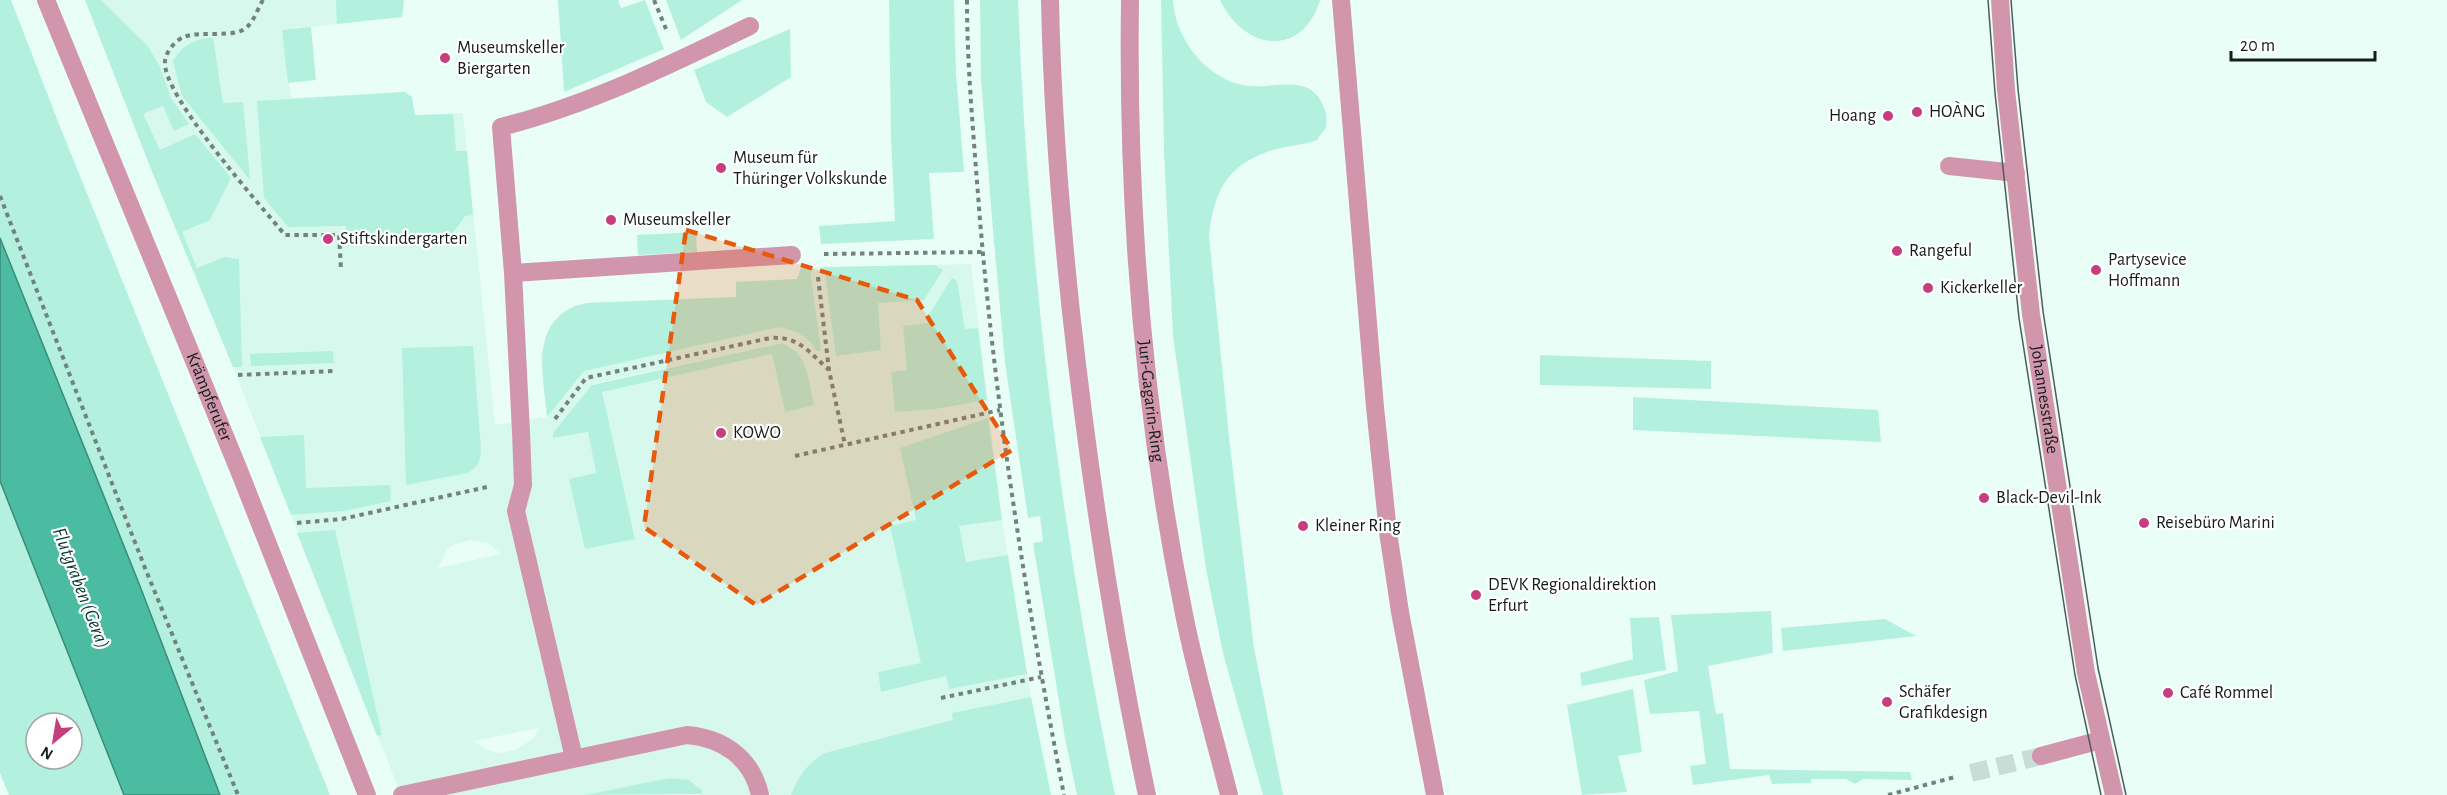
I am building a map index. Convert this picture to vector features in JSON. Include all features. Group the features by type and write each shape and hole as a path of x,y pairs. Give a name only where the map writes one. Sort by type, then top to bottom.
{"street":[{"name":"Krämpferufer","path":"46,0 116,164 367,795"},
{"path":"1050,0 1056,139 1082,409 1123,681 1148,795"},
{"name":"Juri-Gagarin-Ring","path":"1130,0 1134,228 1141,326 1152,423 1184,616 1229,795"},
{"path":"1341,0 1375,407 1388,532 1400,612 1435,795"},
{"name":"Johannesstraße","path":"2000,0 2006,90 2031,314 2086,673 2114,795"},
{"path":"574,758 516,511 524,485 513,273 501,127 548,115 678,61 750,26"},
{"path":"1949,166 2016,173"},
{"path":"513,273 792,255"},
{"path":"402,795 687,735 704,736 735,752 745,761 757,781 760,795"},
{"path":"2041,756 2101,740"}],"path":[{"path":"263,0 247,27 235,32 184,37 168,51 164,62 177,97 211,144 285,235 339,235 341,269"},
{"path":"967,0 971,105 983,252 1000,410 1019,549 1064,795"},
{"path":"0,196 145,568 238,795"},
{"path":"837,254 983,252"},
{"path":"818,275 829,370 845,445"},
{"path":"203,385 228,375 334,371"},
{"path":"795,456 1000,410"},
{"path":"940,698 1041,677"},
{"path":"1888,795 1955,777"}],"highlighted area":[{"path":"686,230 917,300 1012,450 756,605 644,527"}],"shaded area":[{"path":"0,0 11,0 330,795 220,795 216,787 138,581 0,238"},
{"path":"85,0 404,0 402,17 282,30 291,98 405,92 412,97 415,115 463,113 495,425 547,417 541,356 544,343 555,321 573,306 587,303 736,297 736,282 797,279 801,268 971,264 1002,520 1031,697 1051,795 701,795 698,786 689,780 669,778 585,795 401,795 233,367 151,169","holes":["782,343 793,347 785,412 772,354 601,392 635,538 569,480 596,474 588,432 592,384","907,371 895,412 891,373","470,540 488,543 501,554 438,568 447,550 453,545","539,728 534,738 515,750 500,753 487,750 473,741"]},
{"path":"85,0 101,0 148,46 160,67 171,98 189,124 174,131 163,106 143,114 160,150 195,134 231,178 210,220 182,232 197,268 225,257 239,259 242,367 233,367 151,169"},
{"path":"336,0 404,0 402,17 337,24"},
{"path":"558,0 618,0 621,8 645,0 664,49 564,92"},
{"path":"666,0 742,0 681,40"},
{"path":"889,0 954,0 956,73 964,172 929,173 934,239 821,244 819,226 895,221"},
{"path":"980,0 1018,0 1030,200 1050,400 1078,598 1115,795 1077,795 1065,738 1033,543 1043,541 1040,516 1028,518 1005,363 981,79"},
{"path":"1161,0 1173,0 1175,15 1187,44 1208,68 1234,83 1249,86 1298,85 1305,87 1315,93 1325,110 1325,129 1317,140 1267,152 1253,158 1232,174 1218,195 1209,235 1229,437 1254,648 1283,795 1263,795 1223,653 1206,569 1173,336 1164,152"},
{"path":"1220,0 1320,1 1311,20 1299,33 1286,40 1271,41 1256,37 1243,29 1230,17"},
{"path":"311,27 316,80 288,83 282,30"},
{"path":"790,29 791,77 727,117 706,102 694,70"},
{"path":"213,38 223,103 243,102 250,180 182,96 173,61 189,44"},
{"path":"405,92 412,97 415,115 453,114 456,151 467,151 473,215 465,216 450,237 395,239 395,242 348,244 346,226 288,227 264,198 257,101"},
{"path":"696,232 697,252 638,255 637,235"},
{"path":"935,265 943,270 924,300 878,303 881,350 836,356 824,267"},
{"path":"801,268 810,268 821,351 816,351 802,335 780,327 584,371 547,417 542,365 543,348 547,333 555,320 568,310 587,303 736,297 736,282 797,279"},
{"path":"952,278 957,281 965,329 978,328 987,400 935,409 895,412 891,372 907,370 903,326 927,323 930,313"},
{"path":"782,343 798,354 802,361 814,405 785,412 772,354 602,392 635,539 585,549 569,479 596,473 588,432 553,438 553,433 592,385"},
{"path":"473,346 481,449 478,463 467,473 406,485 402,348"},
{"path":"333,351 334,363 251,366 250,354"},
{"path":"1540,355 1711,361 1711,389 1540,385"},
{"path":"1633,397 1878,410 1881,442 1633,430"},
{"path":"988,418 1002,520 959,526 966,562 1008,555 1027,674 949,689 946,676 881,692 878,672 921,663 890,526 916,520 900,448"},
{"path":"304,435 306,488 390,485 391,501 344,511 291,515 260,437"},
{"path":"0,481 124,795 9,795 0,773"},
{"path":"335,530 382,735 377,736 297,533"},
{"path":"1771,611 1773,653 1708,666 1716,714 1723,713 1730,769 1910,772 1912,780 1863,779 1855,784 1846,779 1811,779 1811,783 1772,784 1769,775 1693,785 1690,766 1706,764 1699,711 1650,714 1644,680 1678,671 1671,615"},
{"path":"1659,617 1666,670 1582,686 1580,673 1633,659 1630,618"},
{"path":"1885,619 1916,636 1783,651 1781,628"},
{"path":"1633,689 1642,752 1618,756 1627,792 1582,795 1567,705"},
{"path":"1031,697 1051,795 791,795 804,771 825,753 953,720 952,713"},
{"path":"669,778 689,780 702,790 702,794 585,795"}],"water":[{"name":"Flutgraben (Gera)","path":"0,238 138,581 220,795 124,795 0,481"}],"tunnel":[{"path":"1971,773 2041,756"}],"tram line":[{"path":"1988,0 1995,93 2019,318 2075,675 2101,795"},
{"path":"2011,0 2018,89 2043,311 2098,668 2126,795"}],"place":[{"name":"Museumskeller Biergarten","path":"445,58"},
{"name":"HOÀNG","path":"1917,112"},
{"name":"Hoang","path":"1888,116"},
{"name":"Museum für Thüringer Volkskunde","path":"721,168"},
{"name":"Museumskeller","path":"611,220"},
{"name":"Stiftskindergarten","path":"328,239"},
{"name":"Rangeful","path":"1897,251"},
{"name":"Partysevice Hoffmann","path":"2096,270"},
{"name":"Kickerkeller","path":"1928,288"},
{"name":"KOWO","path":"721,433"},
{"name":"Black-Devil-Ink","path":"1984,498"},
{"name":"Reisebüro Marini","path":"2144,523"},
{"name":"Kleiner Ring","path":"1303,526"},
{"name":"DEVK Regionaldirektion Erfurt","path":"1476,595"},
{"name":"Café Rommel","path":"2168,693"},
{"name":"Schäfer Grafikdesign","path":"1887,702"}]}
